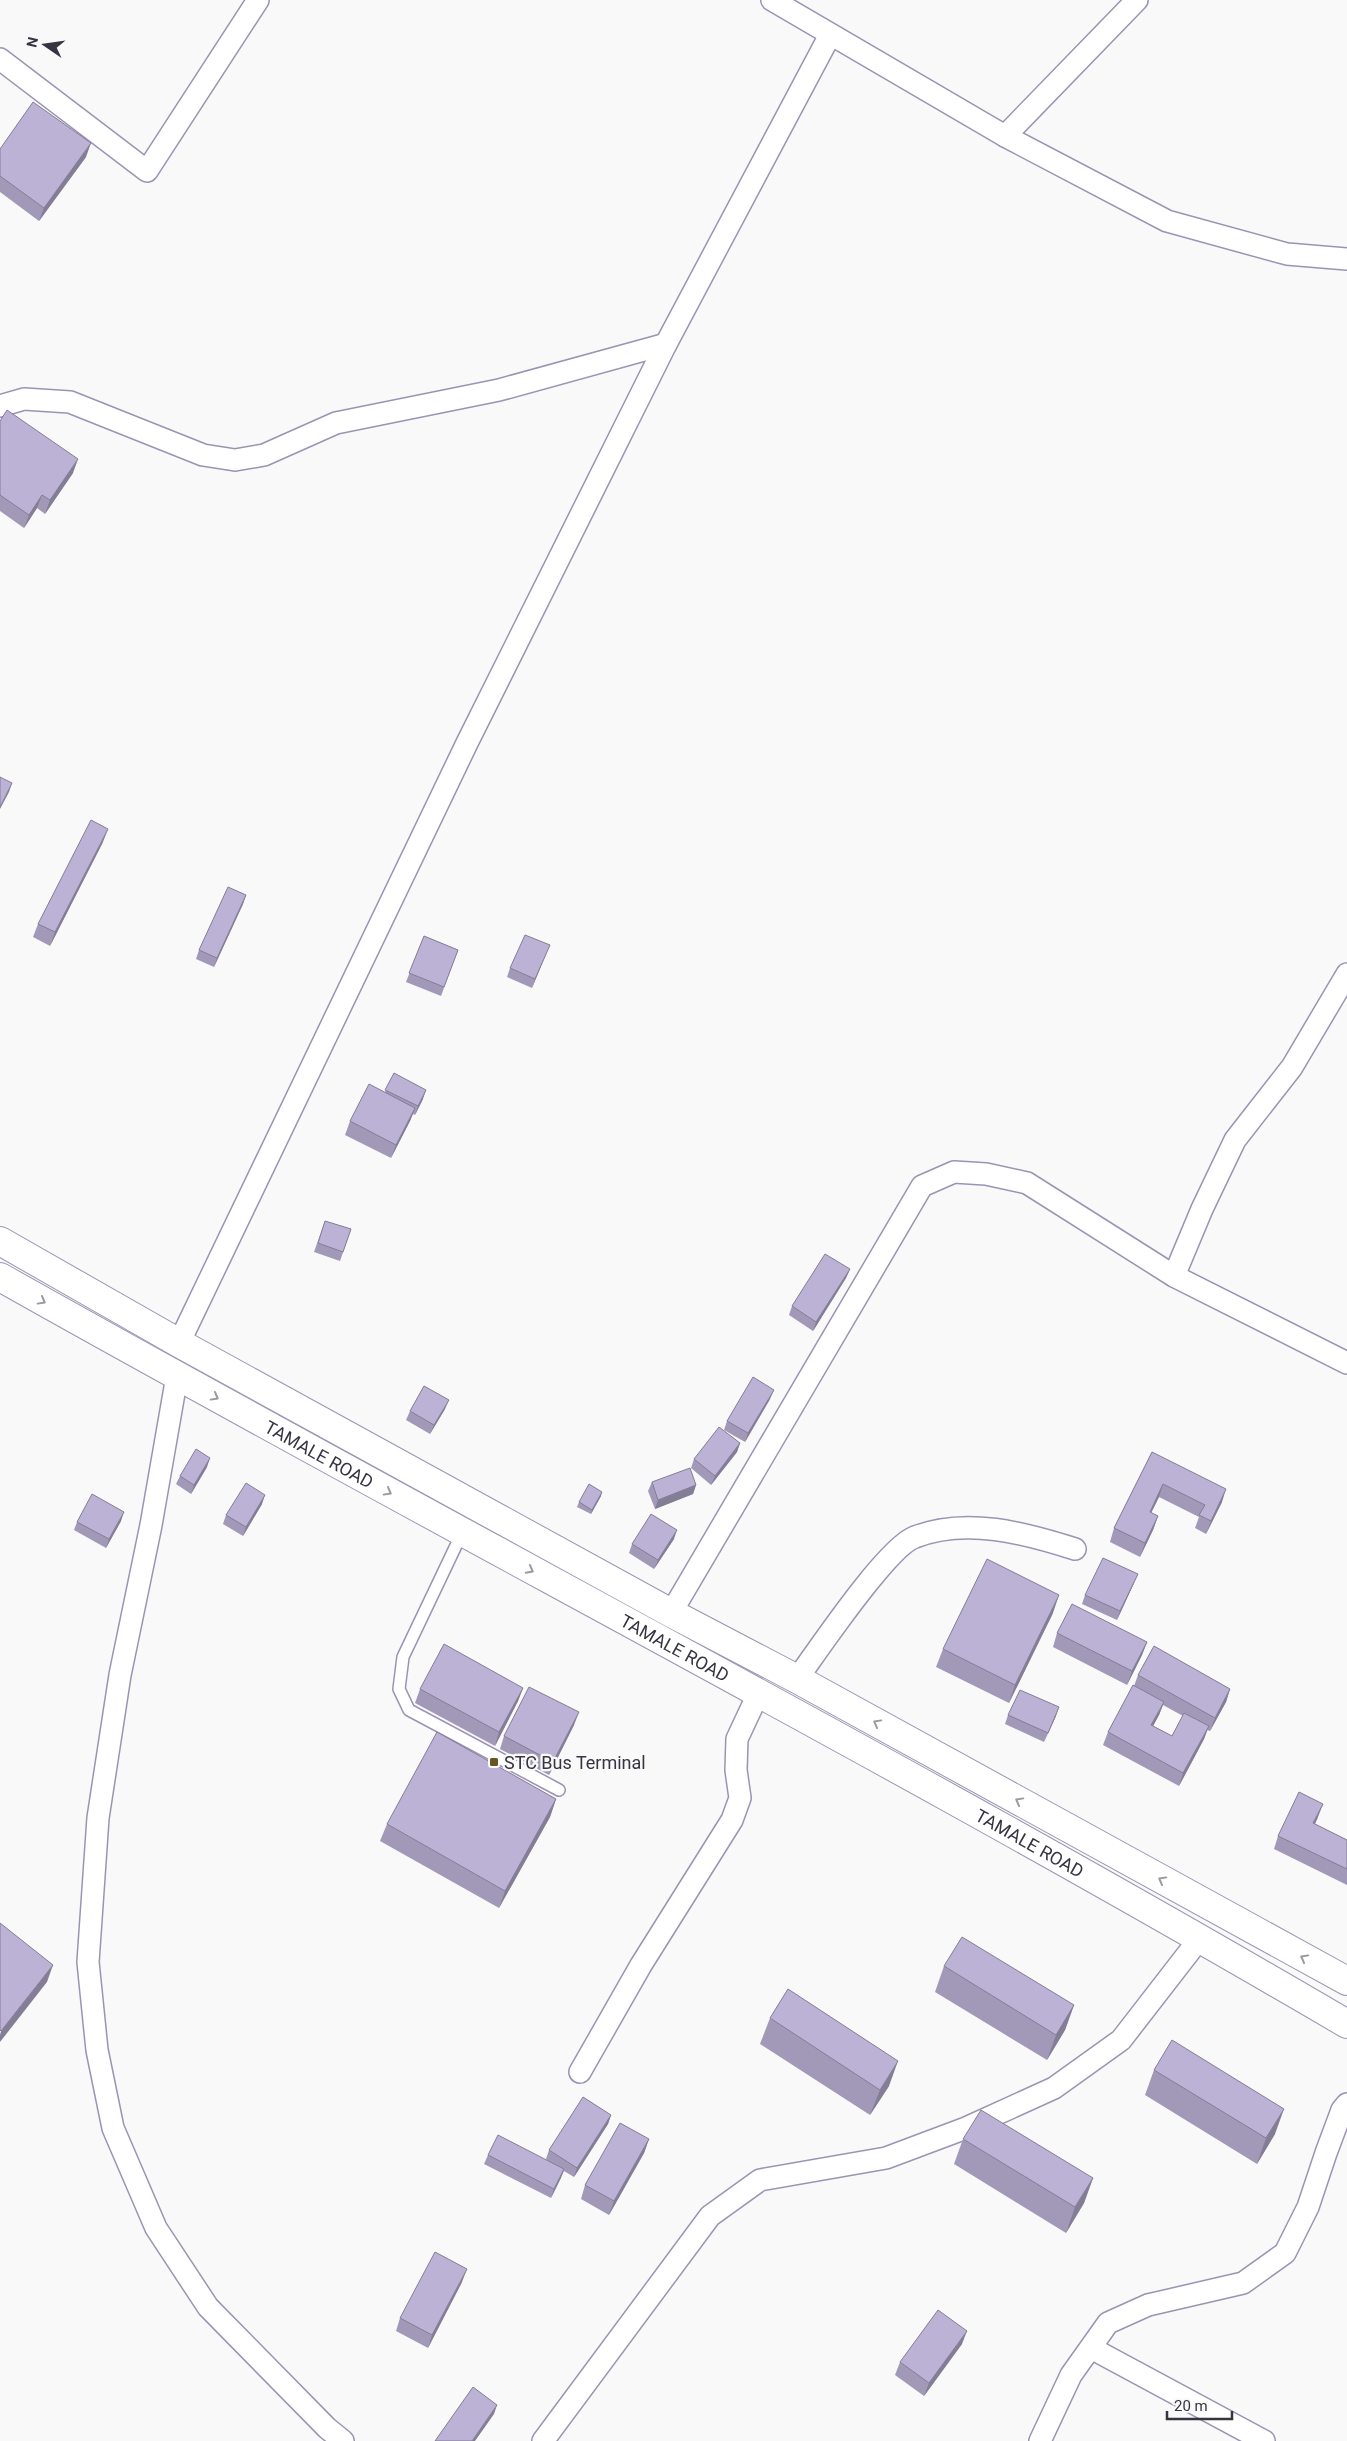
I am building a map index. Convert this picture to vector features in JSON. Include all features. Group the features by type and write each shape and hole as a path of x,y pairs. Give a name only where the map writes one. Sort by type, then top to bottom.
{"highway":[{"name":"TAMALE ROAD","path":"0,1241 179,1343 1347,1981"},
{"name":"TAMALE ROAD","path":"0,1276 462,1534 759,1692 1200,1938 1347,2024"},
{"path":"491,1549 505,1522"}],"street":[{"path":"0,59 146,171 258,0"},
{"path":"772,0 1005,136 1167,222 1287,254 1347,259"},
{"path":"1005,136 1137,0"},
{"path":"179,1343 467,743 666,344 830,35"},
{"path":"0,406 24,399 70,402 203,455 235,460 264,455 336,423 500,390 666,344"},
{"path":"1174,1276 1234,1140 1292,1067 1347,974"},
{"path":"671,1613 922,1186 954,1172 986,1174 1027,1183 1174,1276 1347,1363"},
{"path":"177,1376 151,1525 120,1675 98,1818 88,1962 97,2050 113,2128 156,2228 208,2307 327,2428 343,2441"},
{"path":"797,1679 888,1558 914,1537 955,1527 1028,1534 1075,1549"},
{"path":"580,2072 641,1965 732,1820 740,1798 736,1770 737,1739 759,1692"},
{"path":"543,2441 710,2216 760,2180 886,2158 966,2128 1054,2088 1121,2040 1200,1938"},
{"path":"1040,2441 1072,2375 1108,2323 1148,2305 1243,2283 1285,2253 1308,2207 1342,2110 1347,2104"},
{"path":"1091,2348 1264,2441"}],"lane":[{"path":"462,1534 403,1657 399,1689 409,1710 559,1790"}],"building":[{"path":"33,102 91,143 44,208 0,176 0,149"},
{"path":"7,410 78,459 50,500 42,495 29,515 0,495 0,421"},
{"path":"0,777 12,783 0,807"},
{"path":"91,820 108,829 55,932 38,924"},
{"path":"228,887 246,895 217,958 199,950"},
{"path":"525,935 550,945 535,979 510,968"},
{"path":"424,936 458,950 444,987 409,973"},
{"path":"394,1073 426,1090 418,1106 385,1090"},
{"path":"369,1084 415,1108 396,1145 350,1121"},
{"path":"325,1221 351,1229 343,1252 318,1243"},
{"path":"825,1254 850,1269 816,1322 792,1306"},
{"path":"753,1377 774,1390 748,1433 727,1421"},
{"path":"424,1386 449,1400 434,1425 410,1411"},
{"path":"719,1427 740,1443 715,1476 694,1459"},
{"path":"196,1449 210,1458 194,1485 180,1476"},
{"path":"1152,1452 1226,1489 1211,1521 1199,1515 1205,1505 1163,1484 1150,1512 1158,1516 1145,1543 1114,1528"},
{"path":"690,1468 696,1485 658,1500 652,1482"},
{"path":"246,1483 265,1495 246,1527 226,1515"},
{"path":"589,1484 602,1492 592,1510 579,1502"},
{"path":"92,1494 124,1512 109,1539 77,1522"},
{"path":"651,1514 677,1530 658,1560 632,1544"},
{"path":"1103,1558 1138,1574 1120,1611 1085,1595"},
{"path":"987,1559 1059,1595 1015,1685 943,1649"},
{"path":"1072,1604 1147,1642 1132,1671 1057,1633"},
{"path":"444,1644 523,1688 499,1732 420,1689"},
{"path":"1154,1646 1230,1689 1215,1718 1138,1675"},
{"path":"1133,1685 1164,1702 1151,1725 1172,1736 1184,1713 1209,1726 1183,1773 1108,1732"},
{"path":"529,1687 579,1712 553,1762 504,1736"},
{"path":"1020,1690 1059,1707 1048,1733 1008,1715"},
{"path":"437,1732 556,1799 505,1891 387,1824"},
{"path":"1299,1792 1323,1804 1313,1823 1347,1840 1347,1869 1278,1836"},
{"path":"0,1923 53,1965 1,2031 0,2030"},
{"path":"962,1937 1074,2005 1056,2035 944,1966"},
{"path":"788,1989 898,2061 880,2090 770,2018"},
{"path":"1172,2040 1284,2109 1266,2138 1154,2070"},
{"path":"583,2097 611,2115 577,2168 549,2150"},
{"path":"981,2110 1093,2178 1075,2207 963,2139"},
{"path":"620,2123 649,2139 614,2201 585,2185"},
{"path":"498,2135 564,2169 554,2189 488,2155"},
{"path":"435,2252 467,2269 432,2335 400,2318"},
{"path":"938,2310 967,2331 929,2383 900,2362"},
{"path":"473,2387 497,2405 472,2441 435,2441"}],"place":[{"name":"STC Bus Terminal","path":"494,1762"}]}
